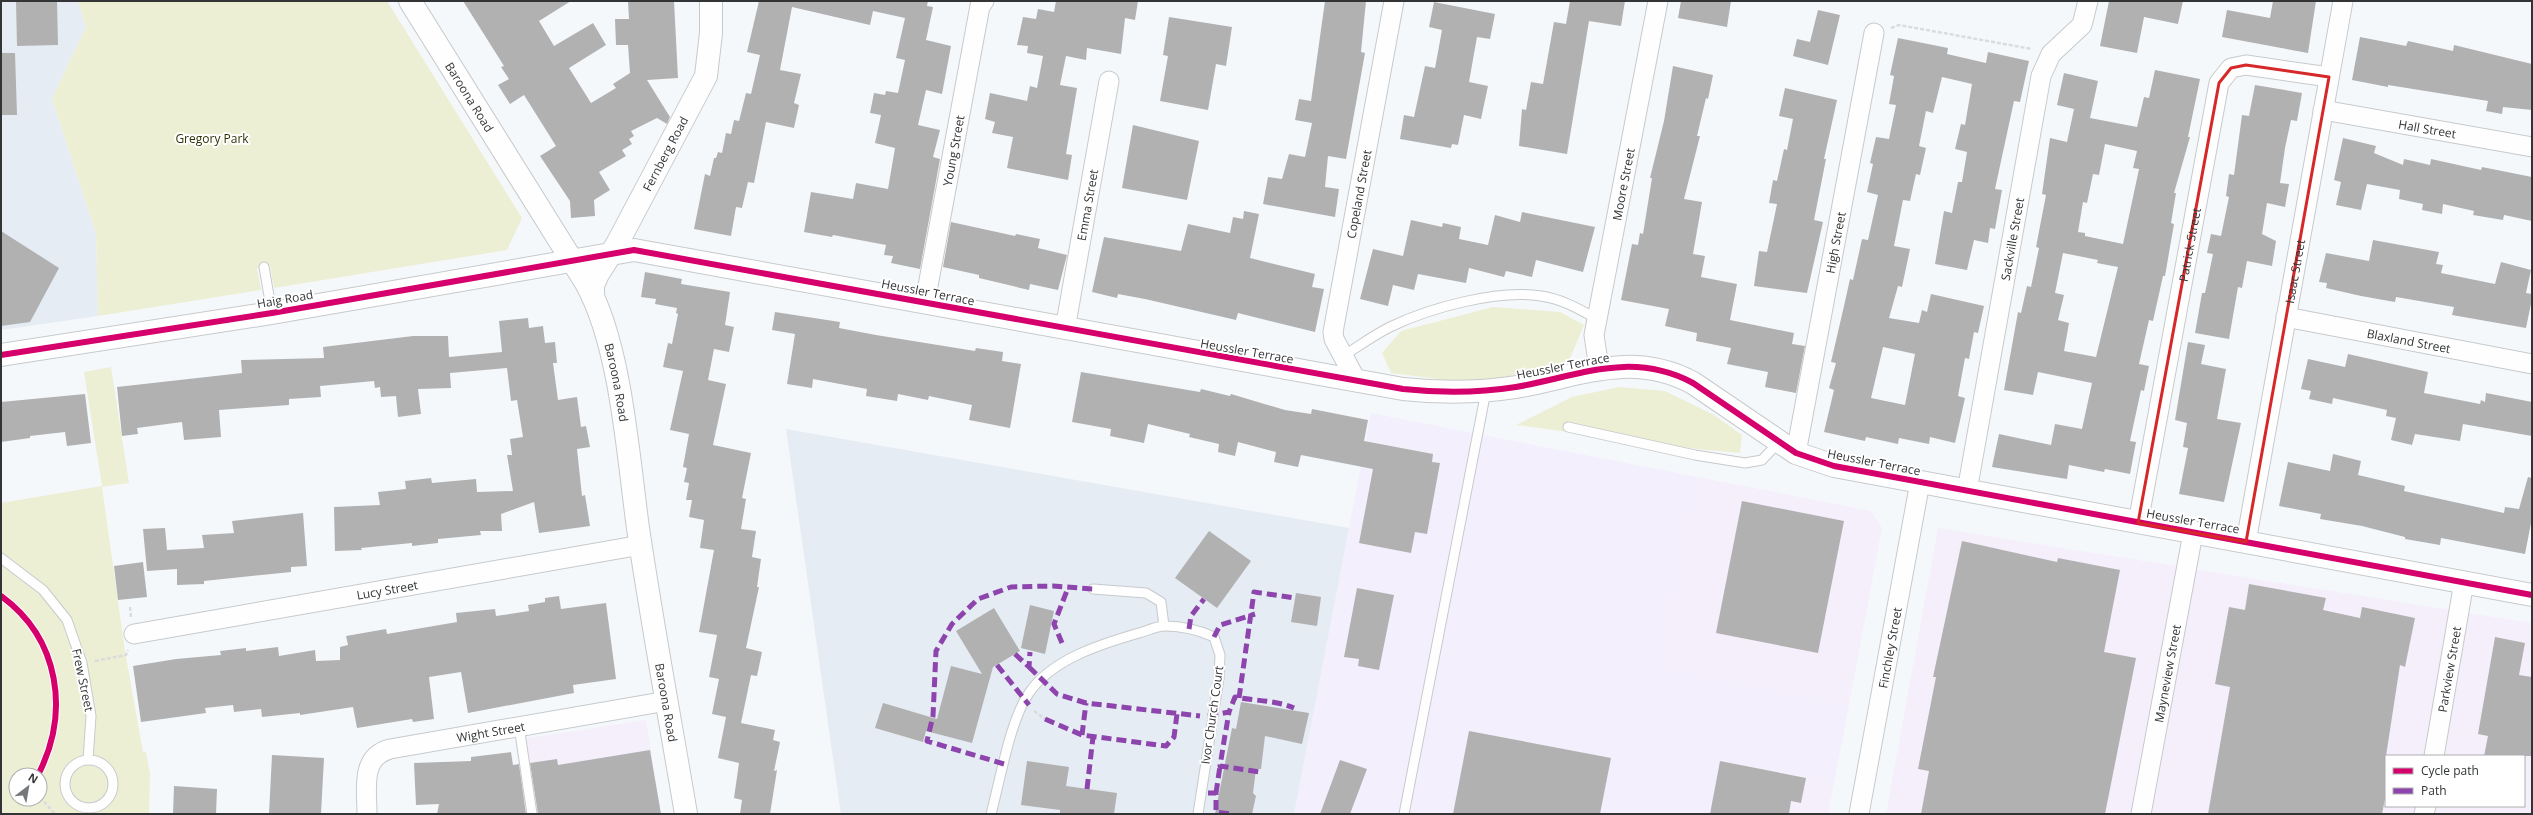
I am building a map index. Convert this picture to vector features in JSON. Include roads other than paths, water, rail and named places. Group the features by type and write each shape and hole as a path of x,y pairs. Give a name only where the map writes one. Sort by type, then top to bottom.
{"street":[{"name":"Baroona Road","path":"410,1 573,261 593,297 615,370 641,545 686,814"},
{"name":"Fernberg Road","path":"593,297 595,279 610,255 706,76 711,33 711,1"},
{"name":"Young Street","path":"924,302 980,6 984,1"},
{"name":"Copeland Street","path":"1357,382 1334,339 1334,323 1394,1"},
{"name":"Moore Street","path":"1599,368 1594,343 1597,319 1658,1"},
{"name":"Sackville Street","path":"1967,491 2041,76 2052,54 2082,25 2088,1"},
{"name":"Isaac Street","path":"2246,542 2323,110 2344,1"},
{"name":"High Street","path":"1787,448 1874,33"},
{"name":"Patrick Street","path":"2138,522 2219,83 2231,68 2246,65 2329,77"},
{"name":"Emma Street","path":"1065,329 1109,81"},
{"name":"Hall Street","path":"2323,110 2532,147"},
{"name":"Heussler Terrace","path":"573,261 634,250 649,251 1357,382 1436,392 1515,387 1599,368 1645,367 1678,375 1698,386 1787,448 1834,466 2532,595"},
{"name":"Haig Road","path":"1,355 272,313 573,261"},
{"name":"Blaxland Street","path":"2286,317 2532,364"},
{"name":"Finchley Street","path":"1859,814 1920,482"},
{"name":"Mayneview Street","path":"2141,814 2193,533"},
{"name":"Lucy Street","path":"134,634 641,545"},
{"name":"Parkview Street","path":"2434,755 2464,582"},
{"name":"Wight Street","path":"367,814 368,774 370,762 376,754 390,749 667,701"}],"lane":[{"path":"264,267 272,313"},
{"path":"1343,356 1396,324 1423,313 1480,298 1542,296 1563,301 1597,319"},
{"path":"1404,814 1486,390"},
{"path":"1568,427 1695,455 1745,463 1762,460 1787,448"},
{"name":"Frew Street","path":"1,558 43,590 67,620 82,663 91,716 88,760"},
{"path":"1093,589 1146,593 1154,596 1161,602 1164,626"},
{"name":"Ivor Church Court","path":"991,814 1017,714 1029,692 1047,674 1065,662 1111,642 1164,626 1199,630 1214,638 1220,655 1219,678 1198,814"},
{"path":"519,726 532,814"},
{"path":"88,760 102,764 112,777 112,785 111,793 101,805 84,811 72,801 65,787 68,772 80,762 88,760"}],"park label":[{"name":"Gregory Park","path":"212,138"}]}
